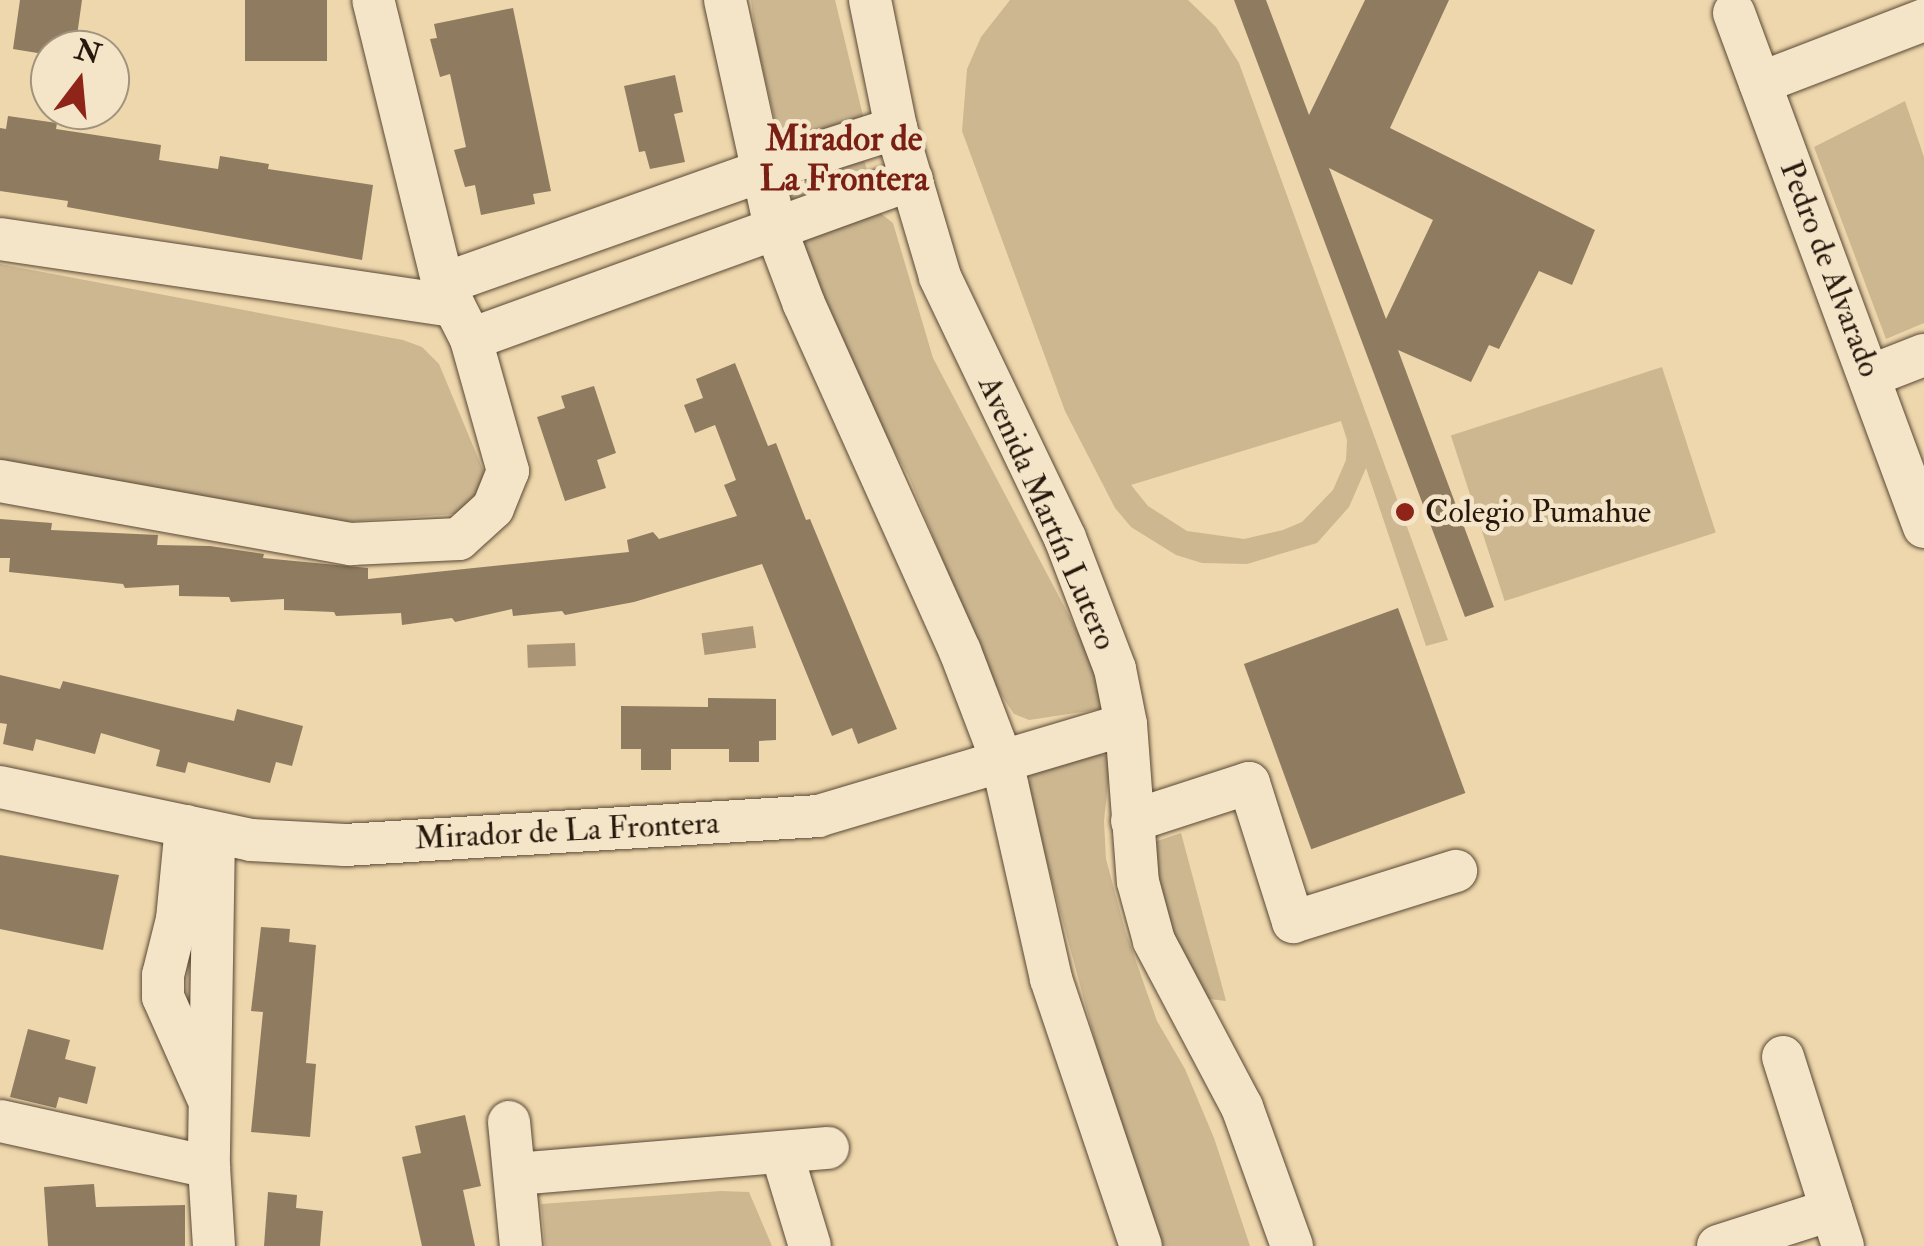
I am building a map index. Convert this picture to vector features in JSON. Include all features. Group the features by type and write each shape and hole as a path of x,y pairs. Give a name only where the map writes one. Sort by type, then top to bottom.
{"street":[{"path":"0,481 351,544 459,539 493,508 508,472 456,310 373,0"},
{"path":"725,0 775,226 804,304 945,616 1002,761 1051,979 1142,1246"},
{"name":"Avenida Martín Lutero","path":"870,0 896,128 940,277 1065,538 1101,627 1126,724 1138,882 1154,942 1242,1107 1292,1246"},
{"name":"Pedro de Alvarado","path":"1734,13 1924,527"},
{"path":"1760,83 1924,20"},
{"path":"456,310 762,170 896,128"},
{"path":"0,240 456,310 775,226 912,179"},
{"path":"1870,376 1924,356"},
{"name":"Mirador de La Frontera","path":"0,787 251,840 344,845 818,816 1126,724"},
{"path":"1132,821 1249,783 1293,922 1456,871"},
{"path":"200,830 214,1246"},
{"path":"1718,1246 1837,1228 1783,1058"},
{"path":"0,1120 209,1167"},
{"path":"508,1122 521,1246"},
{"path":"516,1174 828,1148"},
{"path":"782,1154 810,1246"}],"shaded area":[{"path":"751,0 835,0 864,120 797,149 780,141 756,41"},
{"path":"1010,0 1188,0 1216,27 1239,63 1448,640 1426,646 1366,468 1349,507 1317,543 1247,564 1202,563 1176,555 1131,527 1115,508 1065,411 962,131 967,69 981,37","holes":["1341,421 1347,440 1346,460 1333,490 1302,522 1244,539 1187,531 1148,506 1131,485"]},
{"path":"1905,101 1924,157 1924,323 1886,339 1814,147"},
{"path":"862,153 870,180 795,202 784,186"},
{"path":"879,212 893,223 933,358 1092,659 1102,709 1029,720 1014,714 992,681 909,477 878,421 800,244 801,235"},
{"path":"0,264 403,340 422,347 439,364 486,477 468,513 345,522 0,461"},
{"path":"1662,367 1716,532 1505,601 1451,436"},
{"path":"753,626 756,648 705,655 702,633"},
{"path":"575,643 576,666 528,668 527,645"},
{"path":"1096,752 1106,756 1110,765 1104,821 1106,859 1125,930 1157,1021 1185,1069 1214,1138 1250,1246 1154,1246 1131,1174 1027,788 1033,770"},
{"path":"1181,833 1226,1001 1193,997 1162,935 1151,843"},
{"path":"749,1192 772,1246 545,1246 541,1204"}],"building":[{"path":"20,0 82,0 78,30 30,30 30,52 13,49"},
{"path":"245,0 327,0 327,61 245,61"},
{"path":"1234,0 1266,0 1309,115 1365,0 1449,0 1390,128 1595,230 1572,285 1539,271 1499,349 1489,345 1471,382 1398,350 1494,607 1465,617","holes":["1329,168 1433,220 1386,319"]},
{"path":"513,8 551,191 533,194 535,204 481,215 475,185 465,187 454,150 466,147 450,74 440,77 430,39 437,38 434,24"},
{"path":"675,75 683,112 674,114 685,162 650,169 645,151 639,152 624,86"},
{"path":"8,116 30,119 30,130 63,130 161,145 159,160 218,169 220,156 269,164 268,169 373,185 362,260 67,207 68,201 0,191 0,128 6,129"},
{"path":"735,363 768,446 776,443 806,520 810,519 897,729 858,744 852,728 832,736 762,564 634,602 565,615 562,611 513,616 512,609 455,622 452,618 402,625 401,613 336,616 334,612 284,610 284,599 231,602 229,597 179,596 179,585 125,588 123,584 9,572 10,558 0,558 0,519 52,523 51,530 158,535 157,545 210,546 264,554 263,558 368,568 368,579 629,552 627,540 653,532 659,539 737,516 724,485 736,480 715,425 695,433 684,405 703,398 696,379"},
{"path":"594,386 616,453 597,460 606,488 565,501 537,417 565,408 561,396"},
{"path":"1398,608 1465,793 1311,849 1244,664"},
{"path":"0,675 60,689 63,681 234,721 237,709 303,726 292,766 276,762 270,783 188,762 185,773 156,766 160,750 101,733 95,754 36,739 33,751 3,744 7,724 0,723"},
{"path":"708,698 776,699 776,740 759,741 759,762 729,762 729,749 671,749 671,770 641,770 641,749 621,749 621,706 708,707"},
{"path":"0,855 119,875 103,950 0,929"},
{"path":"261,927 290,929 289,942 316,945 306,1063 316,1064 310,1137 251,1132 263,1012 251,1011"},
{"path":"28,1029 70,1040 65,1059 96,1067 87,1104 59,1097 56,1108 10,1097"},
{"path":"465,1115 481,1186 463,1190 475,1246 422,1246 402,1157 421,1153 415,1126"},
{"path":"94,1184 96,1207 185,1205 185,1246 48,1246 44,1187"},
{"path":"268,1192 297,1195 296,1208 323,1211 320,1246 264,1246"}],"place":[{"name":"Colegio Pumahue","path":"1405,512"}],"district":[{"name":"Mirador de La Frontera","path":"844,159"}]}
